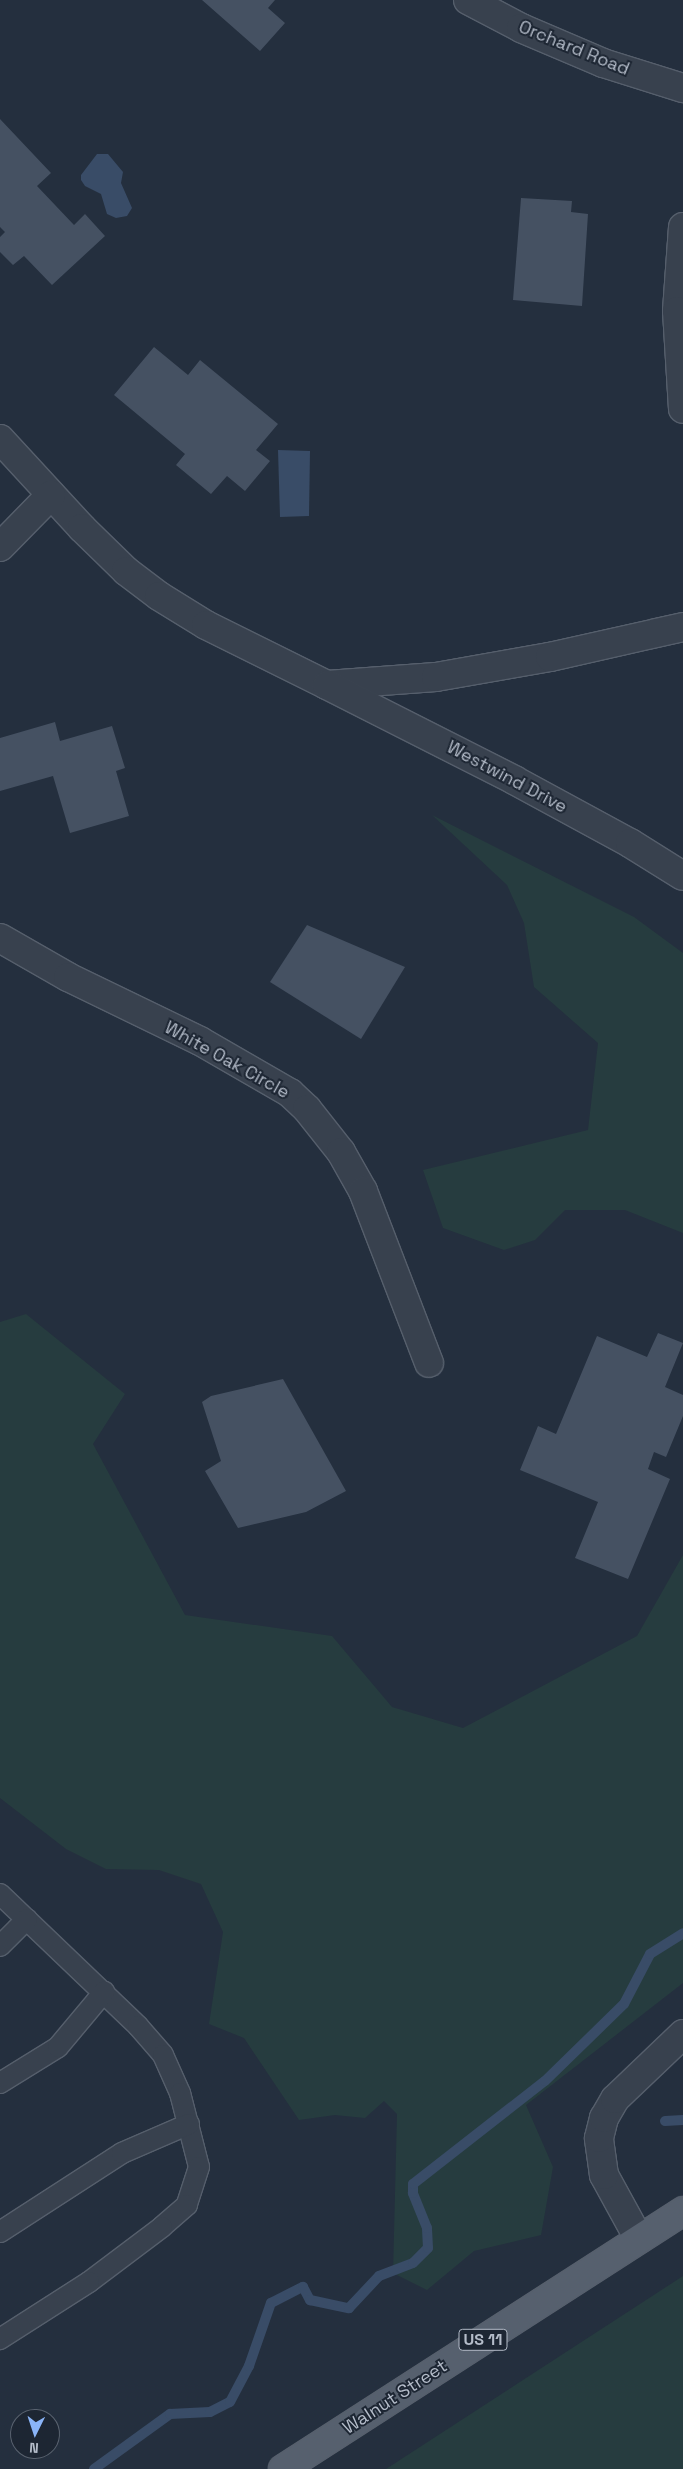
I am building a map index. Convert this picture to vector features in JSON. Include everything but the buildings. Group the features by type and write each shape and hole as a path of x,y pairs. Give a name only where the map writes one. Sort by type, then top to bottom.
{"main road":[{"name":"Walnut Street","path":"283,2469 683,2211"}],"street":[{"name":"Orchard Road","path":"468,0 521,28 603,63 683,88"},
{"path":"683,227 677,311 683,409"},
{"name":"Westwind Drive","path":"0,439 51,495 126,571 158,596 206,624 523,785 630,843 683,876"},
{"path":"0,547 51,495"},
{"path":"327,685 436,677 550,657 683,627"},
{"name":"White Oak Circle","path":"0,938 68,977 200,1041 290,1093 307,1109 341,1152 363,1191 429,1363"},
{"path":"639,2239 604,2175 599,2138 604,2118 615,2099 683,2034"}],"lane":[{"path":"0,1894 104,1992 162,2055 180,2093 199,2167 187,2205 89,2282 0,2339"},
{"path":"0,1946 27,1919"},
{"path":"0,2083 58,2047 104,1992"},
{"path":"0,2232 122,2153 189,2124"}],"green space":[{"path":"432,815 634,917 683,953 683,1233 625,1210 565,1210 535,1240 504,1250 443,1228 423,1170 588,1130 598,1043 534,987 524,923 507,885"},
{"path":"26,1314 125,1394 93,1444 185,1615 332,1636 392,1707 463,1728 637,1636 683,1555 683,1983 526,2105 553,2167 541,2235 474,2251 427,2290 393,2273 397,2114 384,2101 365,2118 335,2115 299,2120 244,2038 209,2024 223,1932 201,1884 159,1870 106,1869 66,1849 0,1798 0,1322"},
{"path":"683,2276 683,2469 386,2469"}],"water":[{"path":"97,154 108,154 123,172 121,183 132,208 127,216 116,218 107,214 101,194 85,186 81,180 81,175"},
{"path":"278,450 310,451 309,516 280,517"}],"waterway":[{"path":"94,2469 170,2414 210,2412 230,2402 249,2366 271,2303 303,2287 310,2300 349,2308 379,2276 413,2263 428,2248 427,2228 413,2193 413,2184 545,2081 624,2004 650,1954 683,1933"},
{"path":"665,2121 683,2120"}]}
